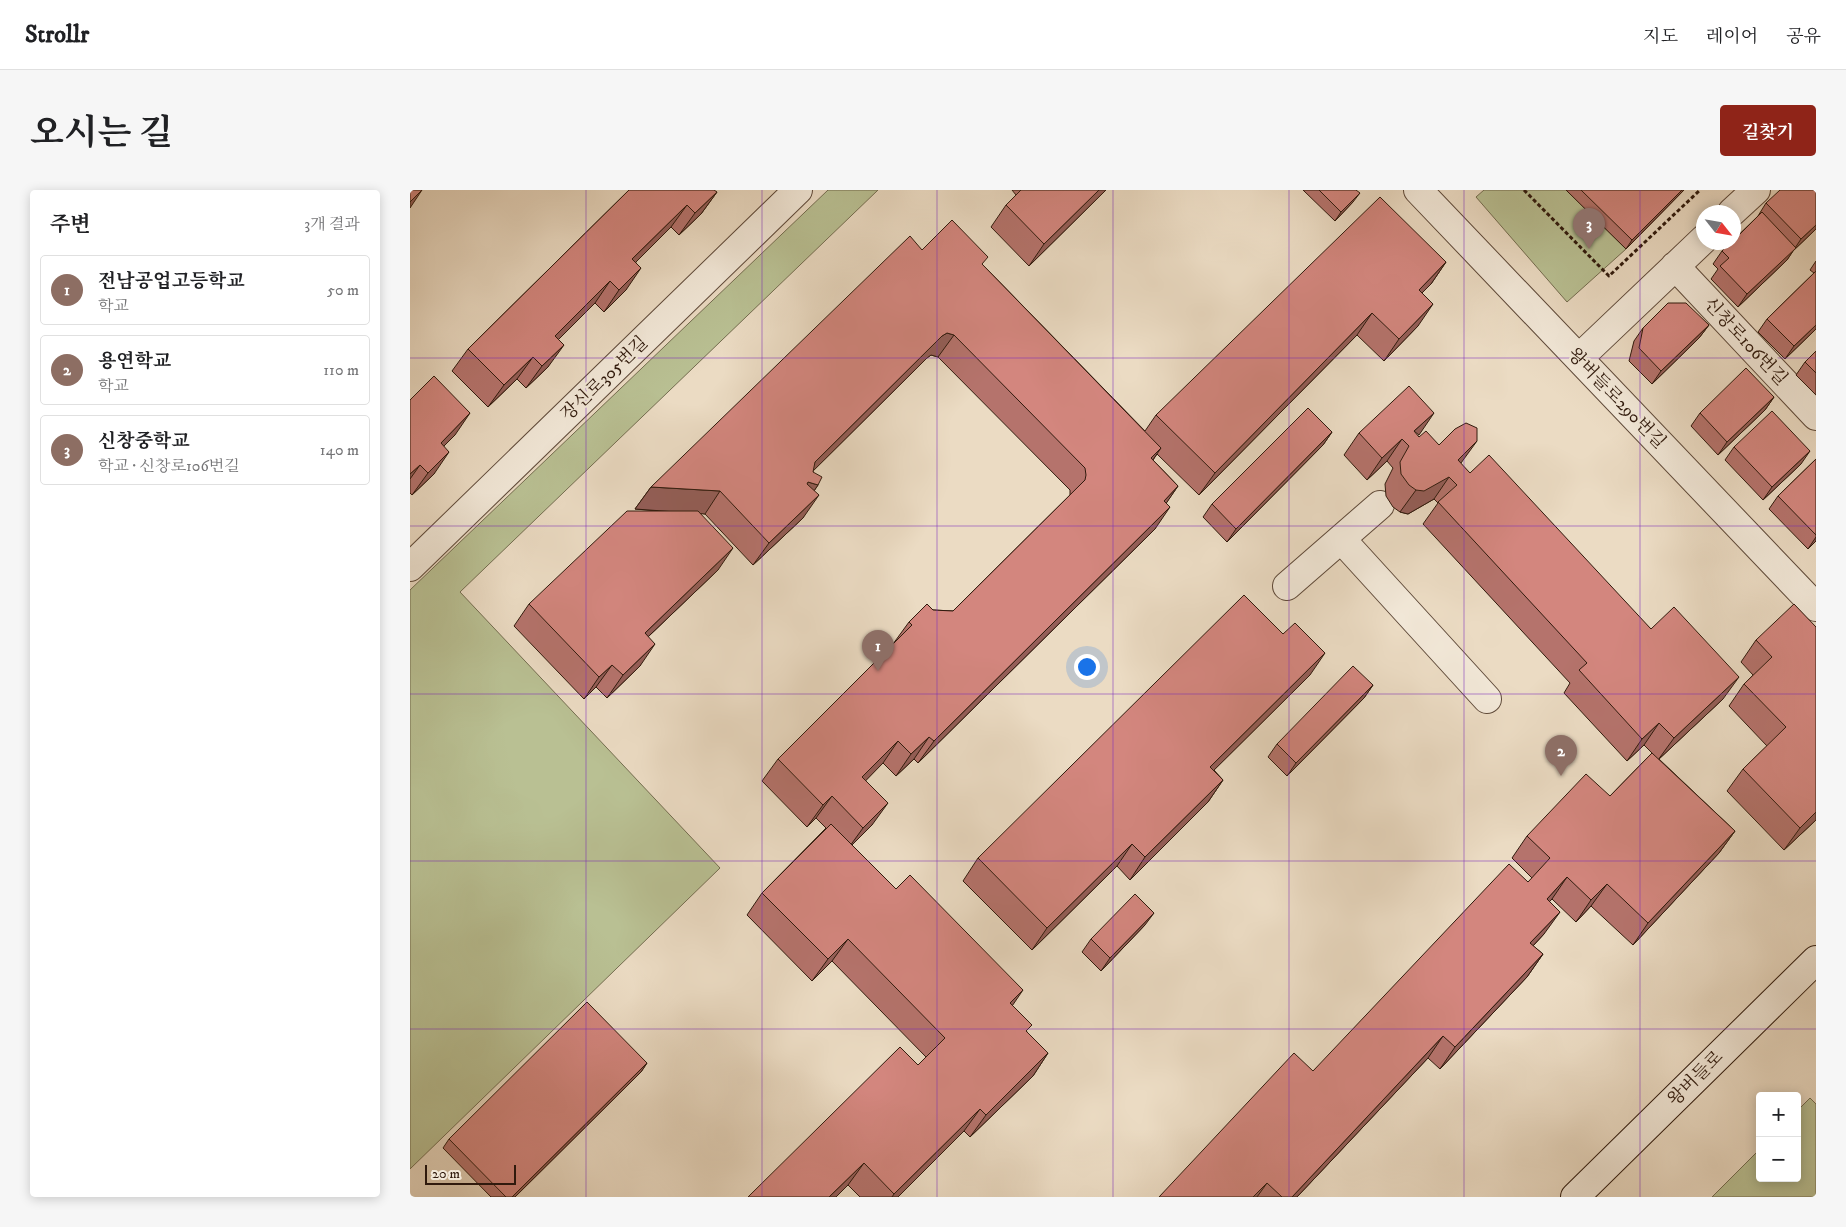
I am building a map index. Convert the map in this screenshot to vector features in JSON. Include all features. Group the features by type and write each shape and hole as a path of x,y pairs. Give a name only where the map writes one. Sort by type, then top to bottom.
{"street":[{"name":"장신로305번길","path":"410,567 798,190"},
{"name":"왕버들로290번길","path":"1418,190 1816,607"},
{"path":"1740,205 1756,190"},
{"path":"1580,358 1696,246"},
{"name":"신창로106번길","path":"1675,266 1816,416"},
{"path":"1287,586 1380,505"},
{"path":"1342,540 1487,699"},
{"name":"왕버들로","path":"1575,1197 1816,960"}],"path":[{"path":"1524,190 1609,276 1700,190"}],"green space":[{"path":"828,190 878,190 460,592 720,868 410,1169 410,590"},
{"path":"1484,190 1566,190 1626,249 1567,302 1476,197"},
{"path":"1810,1098 1816,1104 1816,1197 1712,1197 1756,1153 1756,1182 1801,1182 1801,1107"}],"building":[{"path":"410,190 422,190 410,202"},
{"path":"629,190 714,190 717,192 695,213 687,205 632,259 641,268 619,290 610,281 555,336 564,345 542,366 533,357 504,385 468,349"},
{"path":"1021,190 1099,190 1044,244 1006,205"},
{"path":"1319,190 1356,190 1360,193 1341,212"},
{"path":"1581,190 1682,190 1632,240"},
{"path":"1780,190 1816,190 1816,225 1801,239 1766,203"},
{"path":"1380,197 1446,262 1419,290 1433,304 1399,339 1372,313 1215,473 1156,415"},
{"path":"1762,212 1796,248 1747,294 1720,266 1729,258 1723,250 1741,250 1741,233"},
{"path":"952,220 988,257 982,264 1161,448 1151,458 1178,486 1164,501 1170,507 934,741 929,737 911,754 898,741 862,777 888,803 863,828 832,796 823,805 778,759 912,625 909,622 927,604 933,610 953,611 1085,480 1085,468 954,335 947,333 815,462 813,472 822,477 818,485 808,482 807,484 819,495 769,543 720,491 651,487 910,236 922,250"},
{"path":"1816,271 1816,325 1794,346 1767,319"},
{"path":"1668,303 1686,303 1709,325 1661,371 1639,348 1643,328"},
{"path":"1816,351 1816,373 1805,362"},
{"path":"1746,368 1774,397 1727,442 1700,413"},
{"path":"434,376 470,413 441,443 449,452 428,473 420,465 410,474 410,400"},
{"path":"1409,386 1434,413 1414,431 1419,437 1426,431 1439,445 1455,429 1466,423 1477,428 1477,441 1458,460 1470,473 1489,455 1651,629 1674,607 1739,677 1674,738 1659,723 1642,739 1579,670 1587,663 1438,502 1457,485 1449,477 1424,491 1416,490 1409,485 1401,474 1400,462 1409,446 1402,439 1382,458 1359,433"},
{"path":"1308,408 1332,432 1236,529 1212,504"},
{"path":"1772,411 1810,451 1772,487 1734,447"},
{"path":"1816,459 1816,535 1778,496"},
{"path":"627,511 698,511 733,548 645,633 655,644 623,675 612,665 599,677 529,604"},
{"path":"1244,595 1283,634 1295,623 1325,653 1210,767 1223,780 1145,857 1132,844 1047,928 978,858"},
{"path":"1794,604 1816,627 1816,812 1800,828 1743,769 1786,727 1744,684 1772,657 1756,640"},
{"path":"1353,666 1373,685 1296,763 1277,744"},
{"path":"1652,753 1735,831 1648,923 1607,884 1591,900 1567,877 1547,899 1560,912 1530,943 1543,954 1455,1047 1443,1036 1292,1197 1282,1197 1267,1183 1253,1197 1159,1197 1294,1053 1313,1071 1509,864 1528,882 1550,858 1527,836 1586,774 1610,796"},
{"path":"831,824 896,889 910,875 1023,990 1010,1003 1032,1025 1026,1031 1048,1053 986,1115 980,1109 894,1194 864,1163 829,1197 748,1197 900,1047 918,1065 945,1038 848,939 828,959 762,893"},
{"path":"1135,894 1154,913 1110,958 1091,939"},
{"path":"587,1002 647,1063 512,1197 506,1197 449,1139"}],"place":[{"name":"신창중학교","path":"1589,249"},
{"name":"전남공업고등학교","path":"878,671"},
{"name":"용연학교","path":"1561,776"}]}
